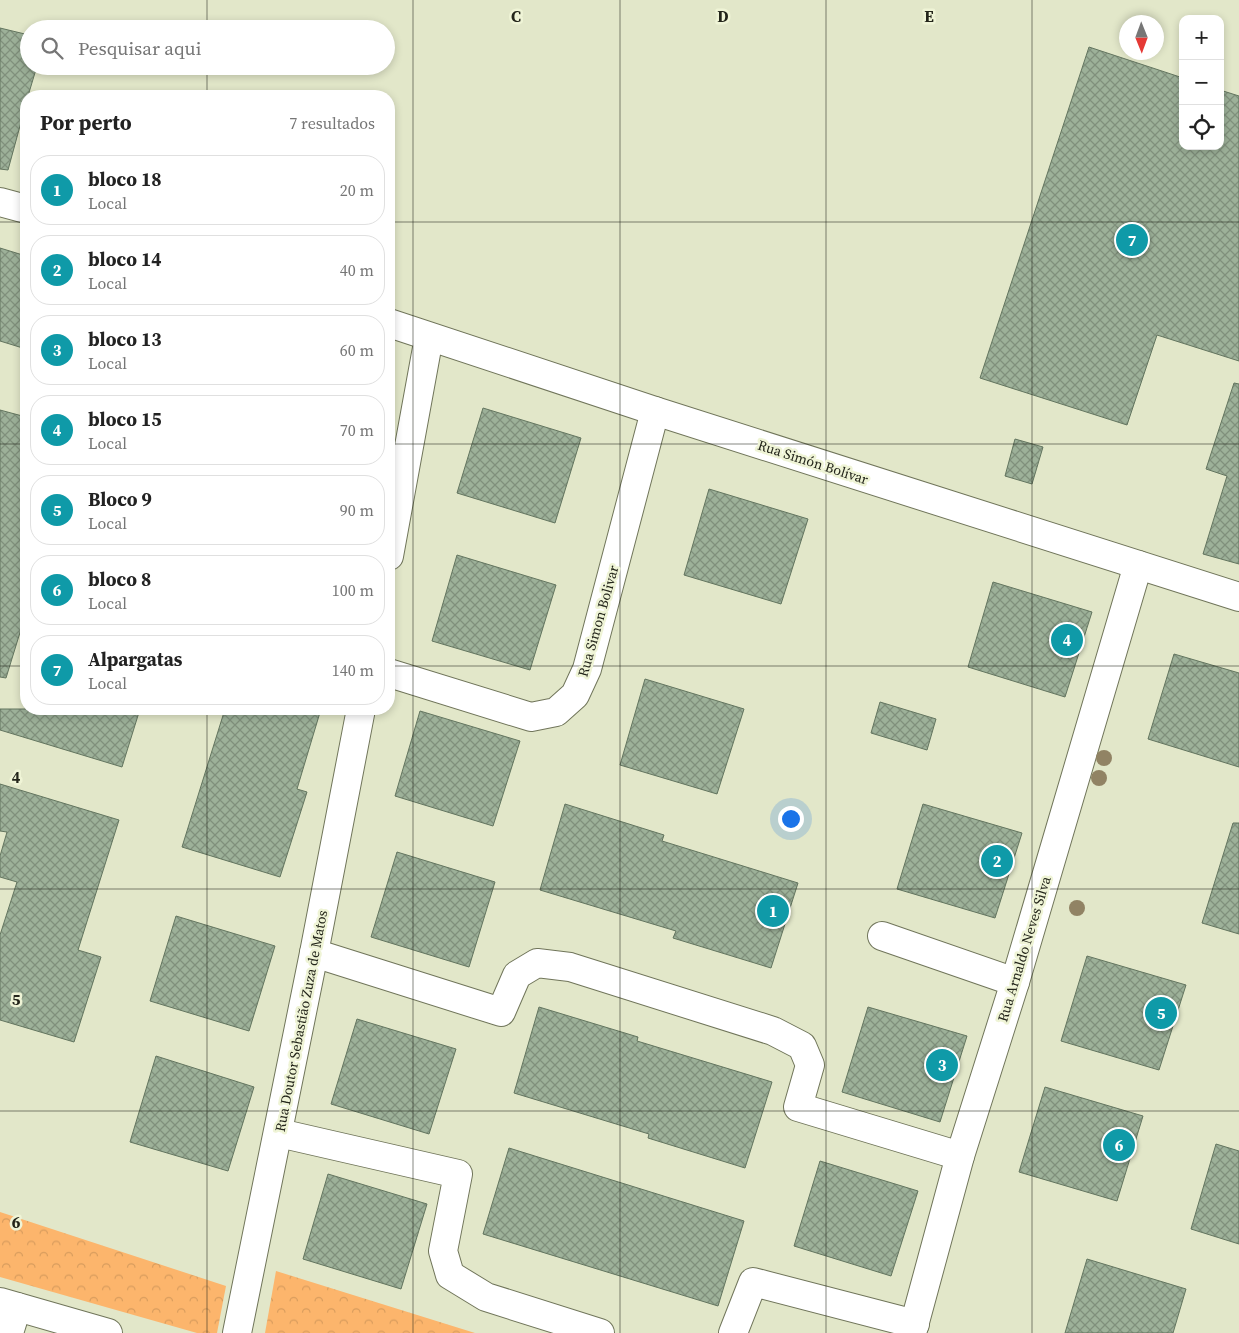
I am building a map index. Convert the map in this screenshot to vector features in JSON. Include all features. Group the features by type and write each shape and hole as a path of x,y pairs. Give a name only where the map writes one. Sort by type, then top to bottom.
{"street":[{"path":"0,202 20,207"},
{"name":"Rua Simón Bolívar","path":"395,325 655,411 1239,598"},
{"path":"395,523 429,337"},
{"name":"Rua Simon Bolivar","path":"395,675 531,717 556,712 575,695 587,669 655,411"},
{"name":"Rua Arnaldo Neves Silva","path":"914,1329 960,1156 1015,982 1138,565"},
{"name":"Rua Doutor Sebastião Zuza de Matos","path":"237,1333 279,1133 360,715"},
{"path":"882,936 1015,982"},
{"path":"314,952 501,1012 517,975 537,963 570,967 773,1031 802,1046 810,1065 798,1107 960,1156"},
{"path":"279,1133 458,1174 443,1250 450,1275 486,1297 600,1333"},
{"path":"732,1333 754,1282 914,1329"},
{"path":"9,1333 8,1304 108,1333"}],"green space":[{"path":"0,1212 226,1286 217,1333 197,1333 0,1277"},
{"path":"276,1271 475,1333 265,1333"}],"building":[{"path":"0,28 20,33 20,75 34,75 30,90 20,90 20,126 8,170 0,169"},
{"path":"1089,47 1119,57 1119,60 1128,60 1179,77 1179,150 1224,150 1224,91 1239,96 1239,361 1157,335 1127,425 980,378"},
{"path":"0,248 20,254 20,347 0,341"},
{"path":"1234,383 1239,384 1239,564 1203,554 1227,476 1206,469"},
{"path":"483,408 581,438 555,523 457,493"},
{"path":"0,410 20,415 20,632 6,678 0,677"},
{"path":"1015,439 1043,447 1032,484 1005,476"},
{"path":"709,489 808,519 781,604 684,575"},
{"path":"457,555 556,585 530,670 432,641"},
{"path":"993,582 1092,612 1065,697 968,667"},
{"path":"1174,654 1239,673 1239,767 1148,739"},
{"path":"645,679 744,709 717,794 620,765"},
{"path":"880,702 936,719 927,750 871,733"},
{"path":"0,709 20,709 20,715 138,715 122,767 0,730"},
{"path":"420,711 520,741 493,826 395,796"},
{"path":"223,715 319,715 297,789 307,792 280,877 182,847"},
{"path":"0,784 119,820 78,950 101,957 74,1042 0,1020 0,935 17,882 0,877 0,856 7,832 0,831"},
{"path":"565,804 664,835 662,841 798,883 771,968 673,938 676,931 540,890"},
{"path":"923,804 1022,833 995,918 897,889"},
{"path":"1233,823 1239,823 1239,934 1202,923"},
{"path":"397,852 495,882 469,967 371,937"},
{"path":"176,916 275,946 249,1031 150,1001"},
{"path":"1087,956 1186,985 1159,1070 1061,1041"},
{"path":"539,1007 638,1037 637,1041 772,1082 745,1168 648,1138 649,1134 514,1093"},
{"path":"868,1007 967,1036 940,1122 842,1092"},
{"path":"357,1019 456,1049 429,1134 331,1104"},
{"path":"156,1056 254,1087 228,1171 130,1142"},
{"path":"1045,1087 1143,1116 1117,1201 1019,1172"},
{"path":"1216,1144 1239,1151 1239,1244 1191,1229"},
{"path":"509,1148 744,1221 718,1306 483,1234"},
{"path":"820,1161 918,1191 891,1276 794,1246"},
{"path":"328,1174 427,1204 401,1289 303,1259"},
{"path":"1087,1259 1186,1289 1173,1333 1065,1333"}],"place":[{"name":"Alpargatas","path":"1132,240"},
{"name":"bloco 15","path":"1067,640"},
{"name":"bloco 14","path":"997,861"},
{"name":"bloco 18","path":"773,911"},
{"name":"Bloco 9","path":"1161,1013"},
{"name":"bloco 13","path":"942,1065"},
{"name":"bloco 8","path":"1119,1145"}]}
